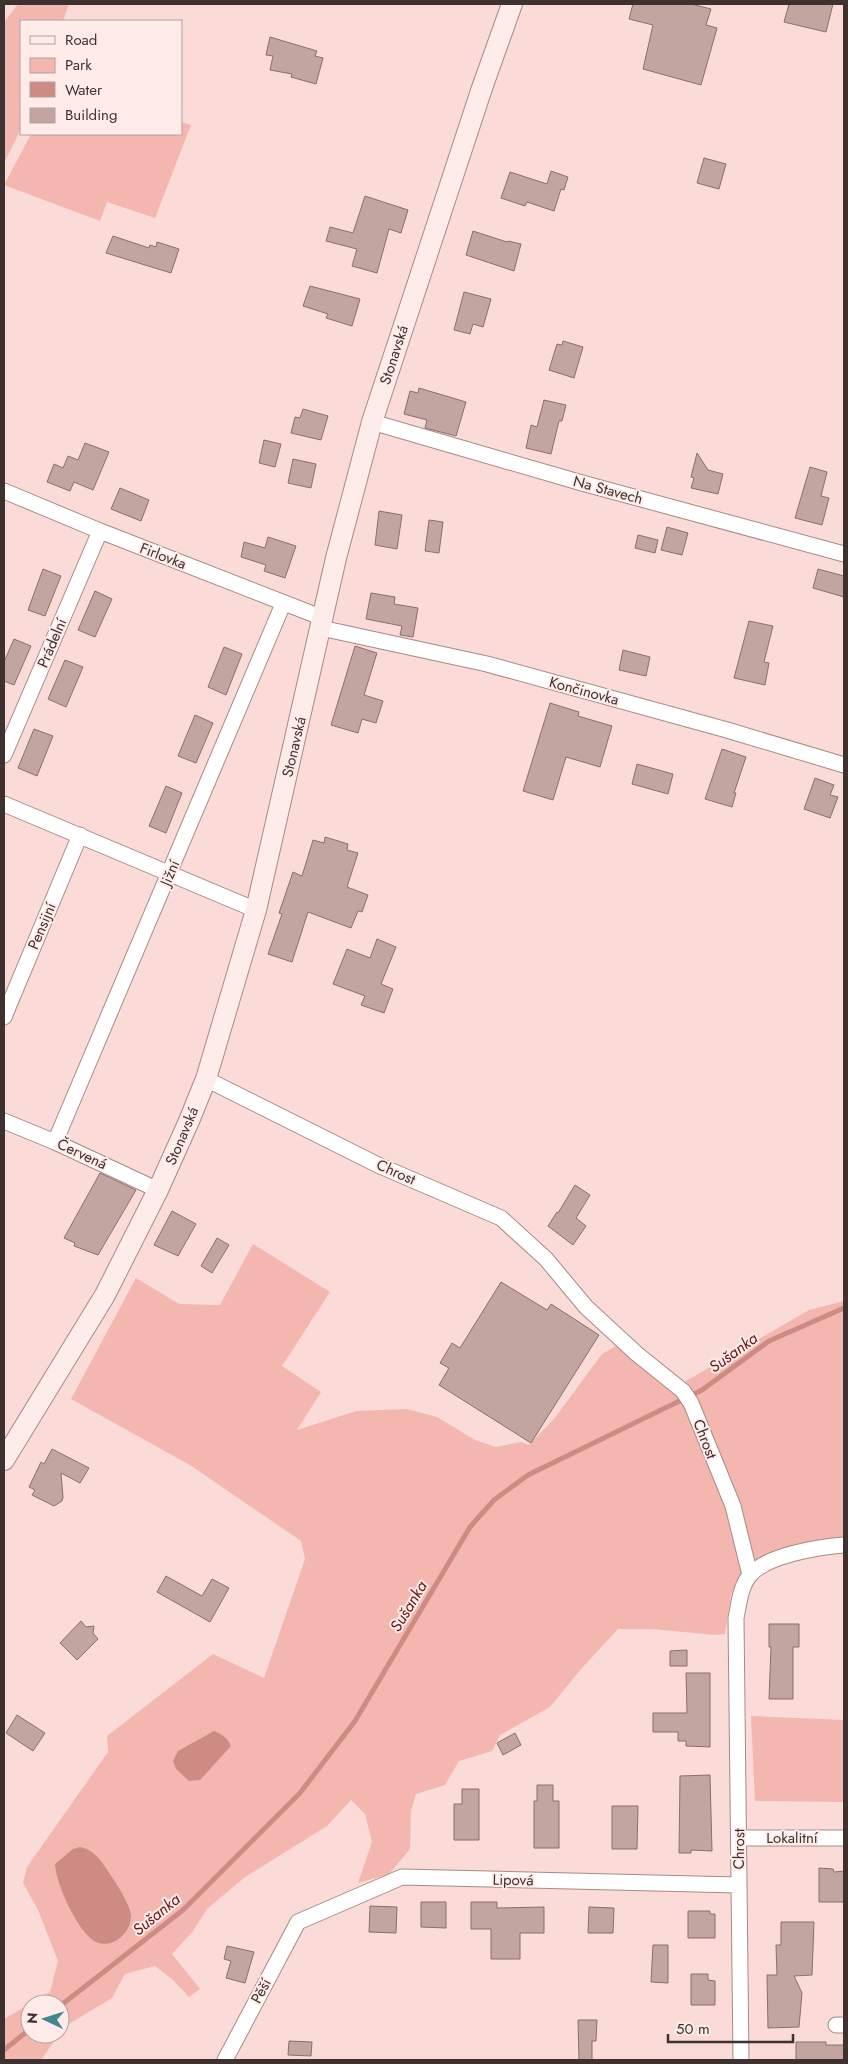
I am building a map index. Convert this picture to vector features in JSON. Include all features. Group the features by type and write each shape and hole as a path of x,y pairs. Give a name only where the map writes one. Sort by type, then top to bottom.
{"main road":[{"name":"Stonavská","path":"6,1454 105,1295 158,1190 206,1078 256,910 336,558 372,422 482,88 512,4"}],"street":[{"name":"Na Stavech","path":"372,422 582,483 844,554"},
{"name":"Firlovka","path":"4,491 283,604 322,623"},
{"name":"Prádelní","path":"4,755 100,531"},
{"name":"Jižní","path":"55,1142 171,873 283,604"},
{"name":"Končinovka","path":"322,623 487,664 727,730 844,765"},
{"path":"4,804 256,910"},
{"name":"Pensijní","path":"4,1017 80,835"},
{"name":"Chrost","path":"206,1078 378,1165 501,1218 546,1259 586,1308 687,1397 732,1506 750,1575 741,1591 736,1618 740,2060"},
{"name":"Červená","path":"4,1121 55,1142 158,1190"},
{"path":"750,1575 764,1564 790,1555 813,1549 844,1545"},
{"name":"Lokalitní","path":"739,1838 844,1838"},
{"name":"Lipová","path":"298,1922 402,1877 738,1885"},
{"name":"Pěší","path":"225,2060 298,1922"}],"green space":[{"path":"18,4 69,4 63,20 20,20 20,131 4,163 4,22"},
{"path":"182,122 191,125 155,218 107,202 100,221 4,185 30,135 182,135"},
{"path":"253,1244 330,1292 282,1366 321,1392 297,1430 356,1411 407,1409 437,1417 475,1440 496,1447 521,1442 529,1445 554,1419 602,1354 616,1346 674,1390 686,1381 809,1310 844,1301 844,1540 808,1542 772,1552 741,1574 731,1595 725,1634 716,1635 652,1629 618,1629 581,1669 550,1707 500,1735 492,1751 459,1761 445,1785 416,1794 411,1811 410,1849 389,1874 358,1883 372,1842 365,1814 351,1800 327,1826 245,1877 207,1909 193,1931 172,1954 200,1989 189,1997 173,1980 155,1966 125,1974 112,1998 70,2023 70,1994 47,1994 50,1992 58,1961 38,1910 23,1883 27,1867 108,1752 107,1736 213,1654 264,1678 305,1559 301,1541 190,1465 71,1399 136,1278 179,1304 220,1305"},
{"path":"751,1716 844,1720 844,1802 755,1801"},
{"path":"20,2010 20,2044 52,2044 41,2060 4,2060 4,2019"}],"water":[{"path":"214,1731 220,1733 231,1746 200,1780 189,1781 176,1769 173,1761 178,1751"},
{"path":"80,1847 95,1854 120,1890 130,1911 130,1922 124,1934 107,1944 94,1941 81,1927 68,1906 56,1873 55,1864 73,1849"}],"building":[{"path":"633,4 691,4 711,9 706,25 717,28 701,85 643,69 653,25 629,19"},
{"path":"789,4 833,4 826,32 784,22"},
{"path":"270,37 317,51 315,56 323,58 316,84 291,77 292,74 270,70 273,56 266,55"},
{"path":"704,158 726,164 719,189 697,183"},
{"path":"551,171 568,177 564,190 561,189 554,211 527,202 525,206 501,198 510,172 547,184"},
{"path":"365,196 408,210 401,233 389,229 377,273 352,266 357,249 326,241 330,227 353,233"},
{"path":"473,231 507,242 521,244 514,271 466,255"},
{"path":"113,236 149,248 150,245 156,247 157,242 179,249 171,273 106,253"},
{"path":"310,286 360,299 352,326 326,318 328,314 303,306"},
{"path":"464,292 491,299 483,327 473,324 470,334 454,330"},
{"path":"563,341 583,347 574,378 549,370 557,344 562,345"},
{"path":"419,388 466,402 456,436 425,428 427,420 404,414 410,391 418,393"},
{"path":"544,400 566,405 562,421 559,421 551,454 526,448 531,425 537,427"},
{"path":"303,409 328,416 321,440 291,433 295,417 300,418"},
{"path":"264,440 281,444 275,467 259,463"},
{"path":"85,443 109,452 93,490 74,482 70,491 47,482 54,464 63,468 68,456 78,460"},
{"path":"697,453 708,470 723,474 718,494 691,488 694,478 691,477"},
{"path":"293,459 316,464 311,488 288,483"},
{"path":"810,467 827,472 821,496 829,498 822,525 795,518"},
{"path":"120,488 149,500 141,521 111,509"},
{"path":"379,511 402,515 397,549 375,545"},
{"path":"429,520 443,522 439,553 425,551"},
{"path":"667,527 688,533 682,555 661,550"},
{"path":"638,535 658,540 655,553 635,548"},
{"path":"268,537 296,546 285,578 264,571 266,565 241,557 244,542 265,548"},
{"path":"43,569 61,576 45,616 28,610"},
{"path":"818,569 844,576 844,597 813,588"},
{"path":"95,591 112,599 95,637 78,630"},
{"path":"371,593 395,597 394,604 418,608 413,637 400,635 402,626 366,619"},
{"path":"749,621 773,626 764,662 769,663 765,685 734,678"},
{"path":"14,639 31,646 14,685 4,681 4,662"},
{"path":"355,646 377,653 364,695 383,701 376,723 362,719 358,733 331,725"},
{"path":"224,647 242,654 226,695 208,687"},
{"path":"623,650 650,657 646,676 619,670"},
{"path":"65,660 83,667 66,707 48,699"},
{"path":"550,703 579,712 578,716 612,726 600,767 566,757 553,800 523,791"},
{"path":"195,715 213,723 196,763 178,756"},
{"path":"34,729 53,736 37,776 18,768"},
{"path":"722,749 746,757 734,793 736,793 732,807 705,799"},
{"path":"637,764 673,774 668,794 632,784"},
{"path":"815,778 834,785 830,795 838,797 830,818 804,809"},
{"path":"166,786 182,793 166,833 149,826"},
{"path":"325,837 348,844 347,850 358,853 347,887 368,895 362,912 358,911 351,928 308,912 292,962 268,954 282,914 279,913 293,872 302,876 313,840 324,843"},
{"path":"377,939 396,947 381,984 393,989 384,1013 361,1005 365,996 333,984 347,949 370,958"},
{"path":"100,1173 136,1190 98,1255 74,1246 75,1243 64,1238"},
{"path":"575,1185 590,1195 576,1218 586,1226 573,1245 548,1226"},
{"path":"172,1211 196,1224 178,1256 154,1245"},
{"path":"217,1238 229,1245 212,1273 201,1266"},
{"path":"501,1282 547,1310 551,1304 599,1335 531,1443 439,1385 449,1368 440,1363 452,1343 460,1348"},
{"path":"52,1449 89,1468 80,1483 61,1473 63,1497 62,1501 54,1506 32,1495 35,1490 29,1487 41,1462 44,1464"},
{"path":"166,1576 202,1596 212,1579 229,1588 210,1622 157,1592"},
{"path":"81,1621 86,1627 94,1626 93,1633 98,1639 77,1660 60,1643"},
{"path":"769,1624 799,1624 799,1647 793,1647 793,1699 769,1699 771,1647 769,1647"},
{"path":"687,1650 687,1666 670,1666 670,1651"},
{"path":"686,1673 710,1673 710,1747 686,1746 686,1741 678,1741 678,1732 653,1732 653,1713 687,1713"},
{"path":"17,1715 45,1733 33,1751 6,1733"},
{"path":"515,1733 521,1745 503,1755 497,1743"},
{"path":"710,1775 712,1851 691,1850 691,1853 679,1853 680,1776"},
{"path":"537,1785 553,1785 553,1801 559,1801 559,1848 534,1848 534,1801 537,1801"},
{"path":"462,1789 479,1789 479,1840 454,1840 454,1804 462,1804"},
{"path":"612,1806 638,1806 637,1849 612,1849"},
{"path":"819,1868 833,1869 834,1872 844,1871 844,1902 819,1902"},
{"path":"421,1902 446,1902 446,1928 421,1927"},
{"path":"471,1902 497,1902 497,1908 544,1907 544,1933 520,1933 520,1959 491,1959 491,1929 471,1929"},
{"path":"370,1906 397,1907 396,1933 369,1932"},
{"path":"589,1907 614,1908 613,1933 588,1933"},
{"path":"688,1911 710,1911 710,1914 715,1914 715,1938 688,1938"},
{"path":"781,1922 814,1922 812,1975 794,1976 802,1993 799,2027 768,2028 767,1975 777,1975 776,1945 781,1945"},
{"path":"653,1945 668,1945 668,1983 651,1982"},
{"path":"227,1946 254,1952 245,1983 226,1978 231,1961 224,1959"},
{"path":"691,1974 708,1974 708,1980 715,1981 715,2005 691,2005"},
{"path":"578,2020 597,2020 596,2041 592,2041 592,2060 579,2060"},
{"path":"289,2041 312,2042 311,2056 288,2055"},
{"path":"796,2042 826,2042 826,2045 844,2045 844,2060 796,2060"}],"waterway":[{"name":"Sušanka","path":"70,1998 183,1910 300,1793 355,1721 470,1527 494,1500 528,1475 702,1390 769,1341 844,1308"},
{"name":"Sušanka","path":"4,2050 20,2037"}]}
